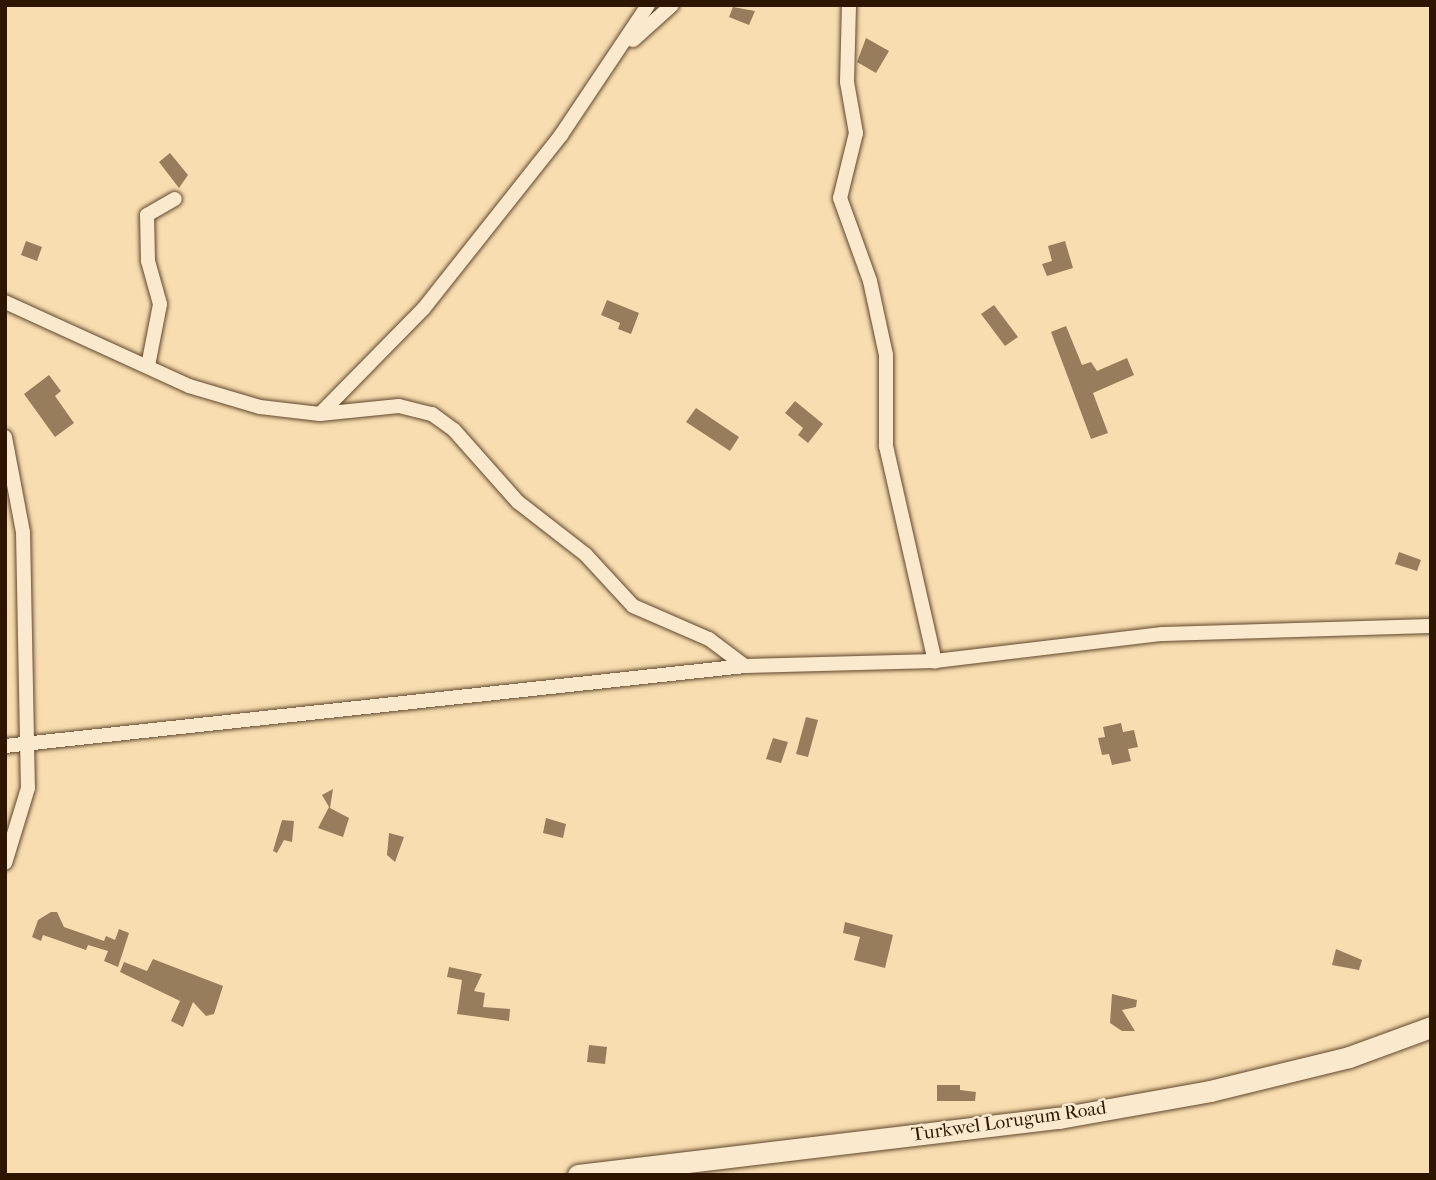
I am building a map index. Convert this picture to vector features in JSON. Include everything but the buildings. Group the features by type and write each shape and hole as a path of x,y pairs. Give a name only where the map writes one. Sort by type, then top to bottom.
{"main road":[{"name":"Turkwel Lorugum Road","path":"578,1175 1059,1118 1209,1091 1336,1060 1431,1027"}],"street":[{"path":"320,414 424,308 561,135 648,5"},
{"path":"606,64 672,5"},
{"path":"849,5 848,82 856,134 840,198 870,281 886,355 886,446 934,662"},
{"path":"148,366 160,304 148,261 147,215 175,199"},
{"path":"5,302 189,386 260,407 320,414 399,406 432,414 454,430 518,502 586,555 633,606 709,639 745,666"},
{"path":"5,437 23,532 24,744 28,788 5,863"},
{"path":"5,747 745,666 934,662 1162,634 1431,626"}]}
